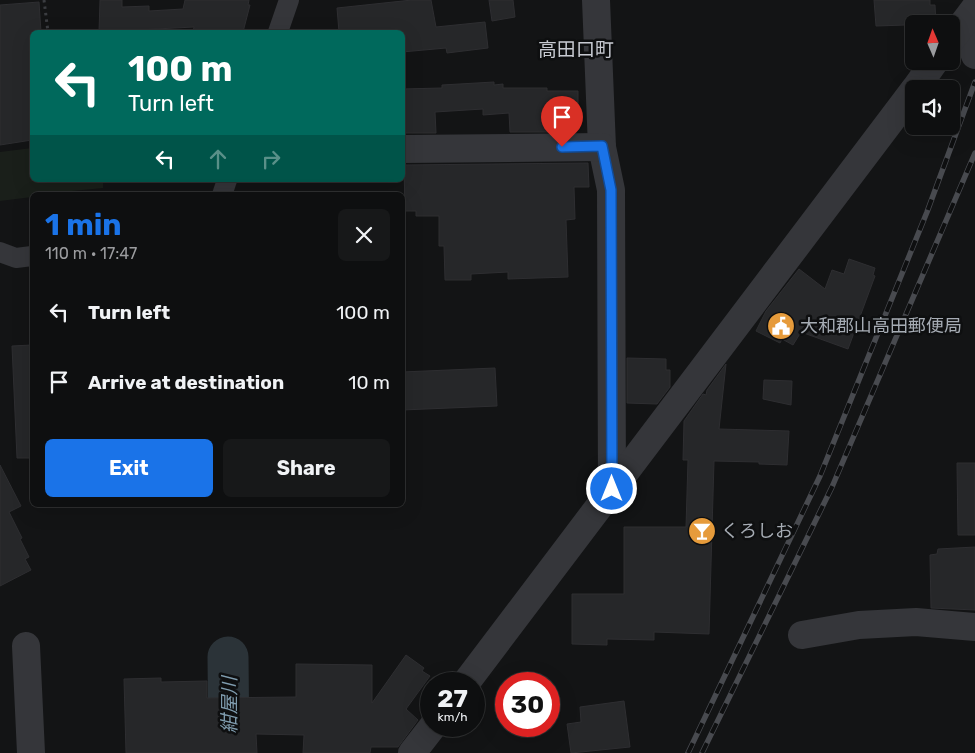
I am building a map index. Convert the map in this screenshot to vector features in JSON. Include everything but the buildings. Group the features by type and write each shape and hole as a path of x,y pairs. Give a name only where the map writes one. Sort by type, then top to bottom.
{"street":[{"path":"279,30 290,0"},
{"path":"596,0 602,146 611,190 612,489"},
{"path":"963,24 975,55"},
{"path":"921,80 929,70"},
{"path":"474,672 905,101"},
{"path":"405,149 602,146"},
{"path":"0,252 16,258 30,256"},
{"path":"802,635 859,625 916,622 975,626"},
{"path":"26,646 31,753"},
{"path":"412,753 424,737"}],"path":[{"path":"44,0 48,30"}],"shaded area":[{"path":"30,148 30,182 103,182 103,188 62,192 30,192 30,197 0,201 0,152"}],"waterway":[{"name":"紺屋川","path":"228,657 229,753"}],"railway":[{"path":"688,753 820,476 927,212 975,82"},
{"path":"702,753 832,487 975,153"}],"place":[{"name":"大和郡山高田郵便局","path":"781,326"},
{"name":"くろしお","path":"702,531"}],"district":[{"name":"高田口町","path":"576,49"}],"route":[{"path":"562,147 602,146 611,190 612,489"}]}
